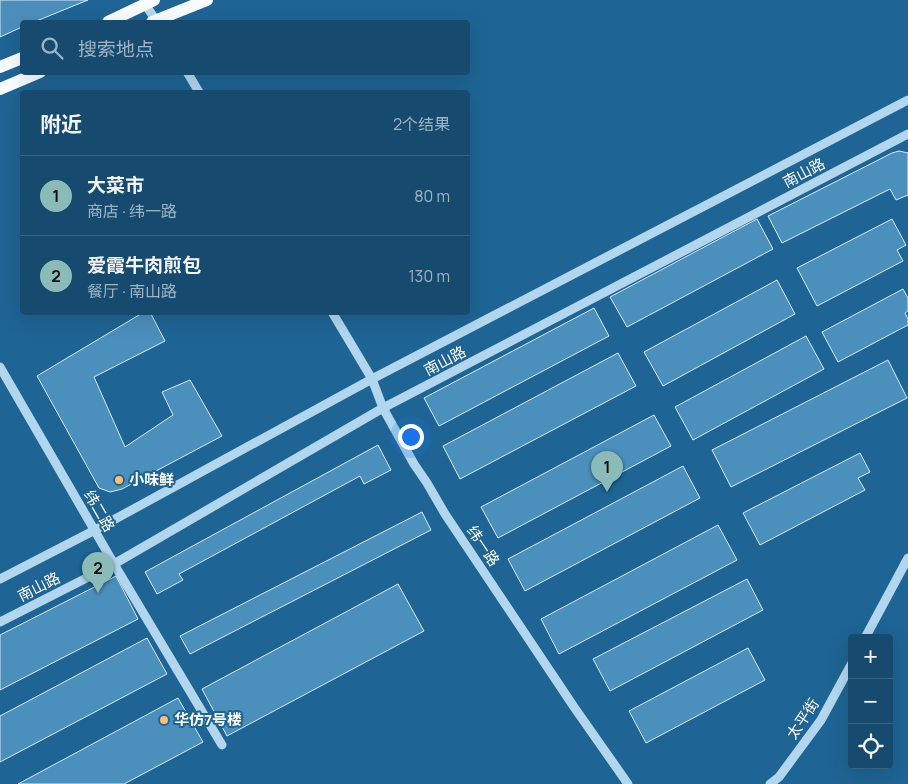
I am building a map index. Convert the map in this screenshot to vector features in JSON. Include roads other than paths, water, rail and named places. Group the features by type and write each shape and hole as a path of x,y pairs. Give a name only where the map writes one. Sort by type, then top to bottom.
{"main road":[{"path":"160,20 207,0"},
{"path":"112,20 150,2"},
{"path":"0,67 20,59"},
{"path":"0,89 33,75"}],"street":[{"path":"150,2 154,20"},
{"path":"189,75 198,90"},
{"name":"南山路","path":"0,579 95,530 372,380 908,100"},
{"name":"南山路","path":"0,622 114,564 383,408 908,134"},
{"name":"纬一路","path":"334,315 372,380 383,408 414,464 445,514 628,784"},
{"name":"纬二路","path":"0,367 222,745"},
{"path":"867,634 908,558"},
{"name":"太平街","path":"770,784 779,777 821,720 848,670"}],"place":[{"name":"小味鲜","path":"119,480"},
{"name":"大菜市","path":"607,492"},
{"name":"爱霞牛肉煎包","path":"98,593"},
{"name":"华仿7号楼","path":"164,720"}]}
